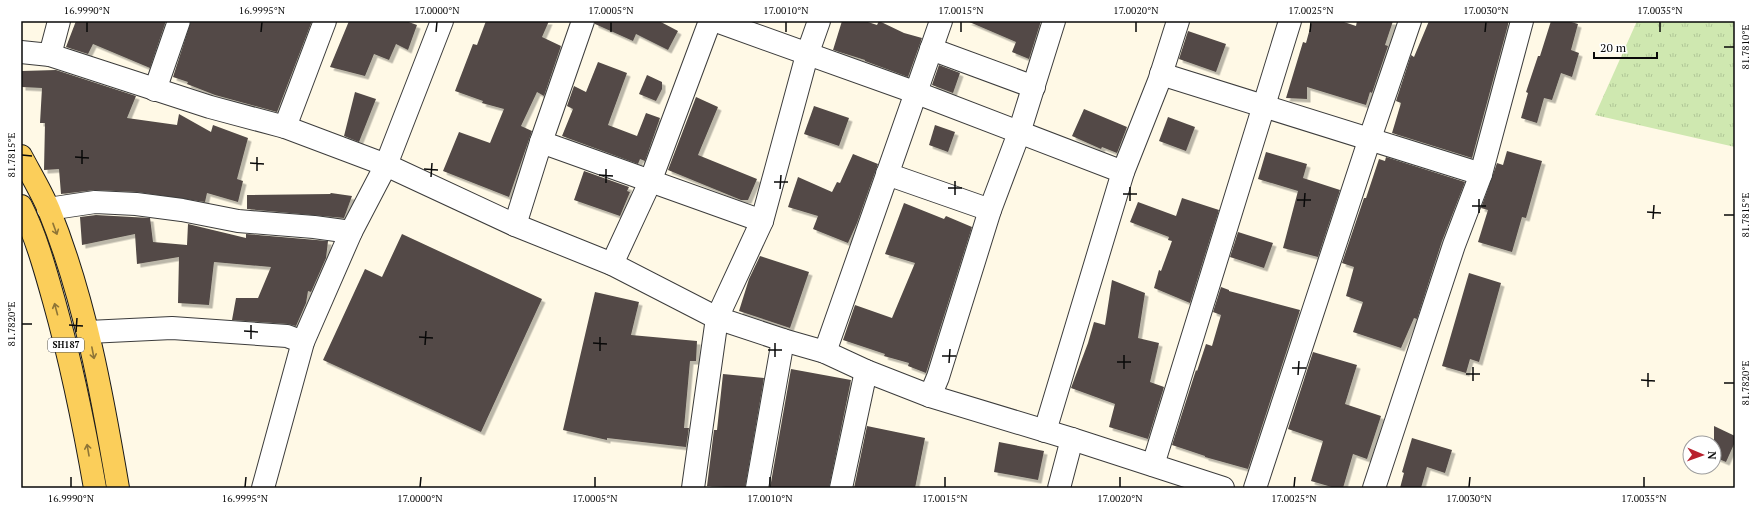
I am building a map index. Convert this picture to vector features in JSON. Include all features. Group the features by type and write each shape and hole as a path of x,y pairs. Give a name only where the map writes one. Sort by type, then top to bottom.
{"main road":[{"name":"SH187","path":"21,156 48,209 67,261 88,332 118,488"},
{"name":"SH187","path":"21,206 27,218 45,268 65,341 95,488"}],"street":[{"path":"50,55 59,21"},
{"path":"155,90 179,21"},
{"path":"285,127 325,21"},
{"path":"263,488 303,342 351,232 386,165 442,21"},
{"path":"515,225 541,142 583,21"},
{"path":"612,264 650,182 710,21"},
{"path":"716,21 807,55 917,93 1123,172"},
{"path":"693,488 717,318 762,221 807,55 819,21"},
{"path":"825,352 941,21"},
{"path":"930,396 938,377 990,210 1019,133 1054,21"},
{"path":"1045,431 1123,172 1161,74 1178,21"},
{"path":"1153,465 1290,21"},
{"path":"1255,488 1410,21"},
{"path":"1374,488 1454,245 1480,174 1522,21"},
{"path":"931,50 1034,87"},
{"path":"21,52 50,55 155,90 285,127 386,165 515,225 612,264 717,318 825,352 866,371 930,396 1072,439 1223,488"},
{"path":"1161,74 1370,138 1480,174"},
{"path":"541,142 762,221"},
{"path":"887,174 990,210"},
{"path":"48,209 95,202 136,204 182,210 238,221 314,227 351,232"},
{"path":"88,332 179,328 287,336 303,342"},
{"path":"757,488 783,340"},
{"path":"841,488 866,371"},
{"path":"1059,488 1072,439"}],"green space":[{"path":"1637,21 1735,21 1735,147 1595,115"}],"building":[{"path":"76,21 166,21 150,68 93,44 88,54 66,47"},
{"path":"191,21 312,21 277,112 215,95 187,84 188,82 173,77"},
{"path":"349,21 406,21 417,25 408,50 396,44 389,60 374,54 365,76 330,67"},
{"path":"486,21 549,21 542,37 561,46 544,96 537,92 521,126 532,131 509,197 443,171 459,132 490,143 504,109 482,103 483,101 455,91 473,44 477,45"},
{"path":"595,21 659,21 678,31 668,50 636,34 633,41 595,24"},
{"path":"842,21 865,21 877,25 879,21 904,33 922,38 908,77 865,60 833,50"},
{"path":"967,21 1041,21 1029,59 1012,52 1016,42"},
{"path":"1312,21 1341,21 1356,26 1357,21 1393,21 1385,45 1388,46 1372,93 1370,92 1366,105 1307,87 1307,99 1286,98 1303,42 1306,43"},
{"path":"1429,21 1509,21 1472,158 1392,133 1401,103 1396,101 1411,55 1414,57"},
{"path":"1551,21 1568,21 1578,24 1571,50 1579,53 1572,77 1561,73 1552,100 1544,98 1537,123 1521,118 1528,93 1526,92 1538,56 1540,56"},
{"path":"1188,31 1226,44 1216,72 1179,59"},
{"path":"598,62 627,73 608,125 637,136 646,113 660,118 645,161 640,159 638,164 562,136 573,109 567,106 574,86 586,92"},
{"path":"939,65 960,73 953,93 932,85"},
{"path":"56,70 136,96 127,118 177,125 179,114 211,132 213,125 248,138 237,179 243,181 238,202 207,193 205,202 137,192 95,190 61,194 59,169 44,170 45,123 40,123 42,88 22,87 22,71"},
{"path":"647,75 662,82 662,89 656,101 639,94"},
{"path":"355,92 376,99 359,142 344,136"},
{"path":"696,97 718,107 698,155 757,179 748,200 741,200 668,170"},
{"path":"814,106 849,118 839,146 804,134"},
{"path":"1084,109 1127,127 1117,153 1102,147 1101,149 1072,136"},
{"path":"1168,117 1195,127 1186,151 1159,141"},
{"path":"935,125 955,132 948,152 929,145"},
{"path":"1507,151 1542,161 1526,218 1522,217 1512,252 1478,242 1488,210 1481,208 1497,163 1503,165"},
{"path":"1266,152 1307,164 1303,178 1340,190 1318,257 1283,248 1298,191 1258,179"},
{"path":"853,154 878,164 857,223 848,243 813,229 818,216 788,207 798,177 832,192 837,182 840,183"},
{"path":"1386,157 1465,182 1442,241 1417,319 1414,318 1401,348 1353,332 1363,302 1346,296 1354,267 1342,263 1379,159 1385,161"},
{"path":"584,171 629,187 627,191 630,192 620,216 574,200"},
{"path":"331,193 352,196 344,218 247,209 247,195"},
{"path":"1182,198 1219,210 1190,303 1154,288 1159,270 1161,271 1172,241 1168,240 1169,237 1130,222 1138,202 1176,216"},
{"path":"904,203 944,219 946,216 972,227 926,373 908,366 909,363 884,356 885,354 843,340 855,305 892,318 915,263 885,254"},
{"path":"96,215 150,218 153,242 187,245 188,224 246,238 246,234 328,241 326,258 311,292 308,291 306,303 296,326 288,324 232,320 236,298 258,298 271,267 214,262 209,305 178,303 179,257 137,264 135,234 82,245 80,217"},
{"path":"1238,232 1273,243 1264,268 1230,257"},
{"path":"402,234 542,299 481,432 323,360 365,269 382,277"},
{"path":"760,256 809,272 790,328 739,311 749,279"},
{"path":"1469,273 1501,283 1479,362 1470,359 1466,373 1442,366"},
{"path":"1112,280 1145,293 1138,338 1159,343 1150,382 1164,387 1148,439 1109,427 1115,404 1071,388 1088,343 1094,322 1105,325"},
{"path":"1221,287 1229,291 1300,310 1248,469 1205,457 1172,445 1206,344 1212,346 1221,315 1213,312"},
{"path":"595,292 639,302 631,335 697,341 696,361 690,361 684,428 689,428 686,447 607,438 607,440 563,430"},
{"path":"1313,352 1357,365 1345,404 1381,416 1367,459 1353,454 1343,488 1335,488 1311,481 1323,441 1288,429"},
{"path":"791,369 851,380 829,488 770,488"},
{"path":"723,374 764,378 745,488 707,486 714,430 717,430"},
{"path":"867,426 925,438 915,488 854,488"},
{"path":"1714,426 1735,436 1735,442 1726,462 1722,460 1722,435 1714,435"},
{"path":"1412,438 1452,450 1445,473 1427,467 1421,488 1400,488 1404,473 1402,472"},
{"path":"999,442 1044,451 1038,480 994,472"}]}
